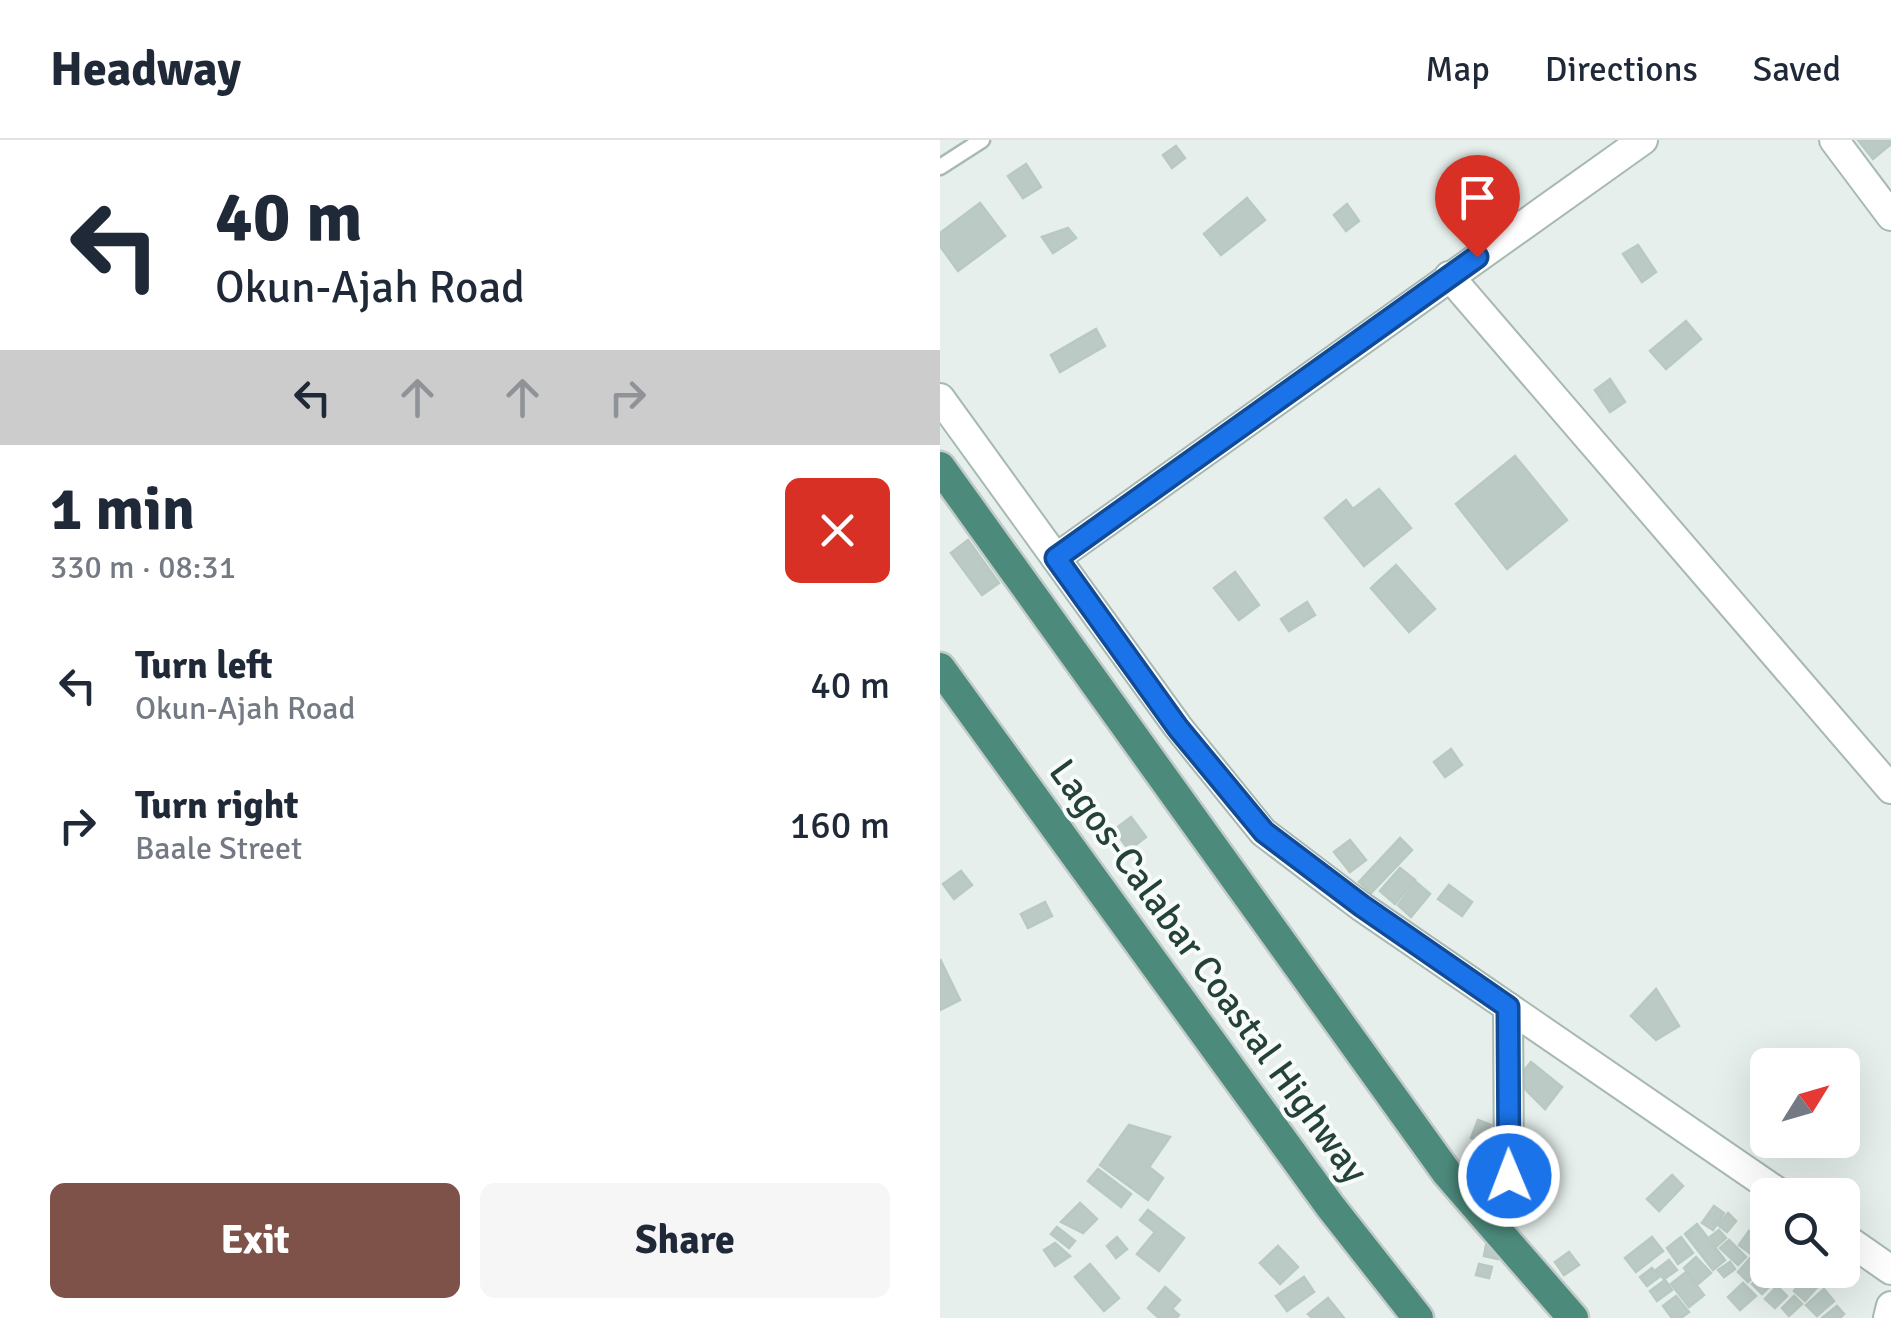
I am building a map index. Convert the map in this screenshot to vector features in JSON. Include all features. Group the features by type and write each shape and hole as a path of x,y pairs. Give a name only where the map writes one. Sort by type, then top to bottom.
{"highway":[{"name":"Lagos-Calabar Coastal Highway","path":"940,467 1448,1174 1573,1318"},
{"name":"Lagos-Calabar Coastal Highway","path":"940,668 1330,1206 1418,1318"}],"street":[{"path":"1056,558 1642,140"},
{"path":"1834,140 1891,216"},
{"path":"1449,276 1891,789"},
{"path":"940,398 1178,728 1264,832 1362,906 1757,1178"},
{"path":"1508,1007 1509,1176"},
{"path":"1860,1248 1891,1270"},
{"path":"1888,1318 1891,1306"}],"lane":[{"path":"940,167 982,140"}],"building":[{"path":"1858,140 1891,140 1891,144 1873,159"},
{"path":"1176,146 1185,158 1172,168 1163,155"},
{"path":"1477,158 1500,203 1481,212 1461,172"},
{"path":"1026,164 1041,187 1023,198 1008,176"},
{"path":"1247,198 1265,220 1221,255 1204,234"},
{"path":"980,203 1005,236 958,271 940,246 940,233"},
{"path":"1347,204 1359,221 1346,231 1334,215"},
{"path":"1068,228 1076,238 1053,253 1042,237"},
{"path":"1638,245 1656,272 1642,282 1623,254"},
{"path":"1686,321 1701,339 1666,369 1650,351"},
{"path":"1096,329 1105,346 1060,372 1051,355"},
{"path":"1610,379 1625,402 1610,412 1595,390"},
{"path":"1515,456 1567,520 1507,569 1456,504"},
{"path":"1379,489 1411,528 1364,566 1325,518 1346,500 1353,509"},
{"path":"968,540 999,583 982,595 951,553"},
{"path":"1396,565 1435,609 1409,632 1371,588"},
{"path":"1235,572 1259,605 1239,620 1214,588"},
{"path":"1307,602 1315,615 1289,631 1281,619"},
{"path":"1451,749 1462,765 1445,777 1434,762"},
{"path":"1131,817 1146,837 1129,850 1114,830"},
{"path":"1400,838 1412,850 1371,893 1359,882"},
{"path":"1350,840 1366,860 1350,872 1334,852"},
{"path":"1400,868 1415,880 1395,904 1380,891"},
{"path":"961,871 972,885 954,899 943,884"},
{"path":"1416,882 1430,894 1411,917 1398,905"},
{"path":"1449,885 1472,902 1462,916 1438,899"},
{"path":"1045,902 1052,916 1028,928 1021,914"},
{"path":"940,959 960,1000 940,1010"},
{"path":"1656,989 1679,1026 1656,1040 1631,1016"},
{"path":"1531,1062 1562,1087 1545,1109 1516,1080"},
{"path":"1478,1120 1491,1125 1485,1143 1471,1138"},
{"path":"1129,1125 1170,1137 1149,1167 1163,1178 1148,1200 1100,1165"},
{"path":"1465,1168 1484,1173 1480,1191 1460,1186"},
{"path":"1098,1169 1131,1194 1121,1207 1088,1181"},
{"path":"1672,1175 1683,1186 1659,1211 1647,1199"},
{"path":"1080,1203 1097,1219 1083,1233 1061,1222"},
{"path":"1714,1206 1724,1213 1713,1230 1702,1223"},
{"path":"1148,1210 1184,1238 1159,1271 1137,1254 1155,1232 1140,1220"},
{"path":"1728,1213 1736,1221 1727,1232 1718,1225"},
{"path":"1697,1224 1725,1260 1713,1270 1685,1234"},
{"path":"1057,1227 1075,1241 1069,1248 1051,1234"},
{"path":"1489,1230 1504,1233 1498,1259 1484,1256"},
{"path":"1719,1230 1726,1238 1717,1246 1710,1237"},
{"path":"1749,1231 1750,1232 1750,1253 1739,1245"},
{"path":"1117,1237 1127,1249 1116,1258 1107,1246"},
{"path":"1652,1237 1663,1251 1636,1272 1625,1258"},
{"path":"1681,1237 1693,1253 1678,1264 1667,1248"},
{"path":"1729,1240 1746,1257 1738,1265 1720,1248"},
{"path":"1055,1243 1070,1256 1055,1266 1044,1250"},
{"path":"1278,1246 1298,1267 1280,1284 1260,1263"},
{"path":"1569,1252 1579,1265 1564,1275 1555,1262"},
{"path":"1696,1257 1711,1273 1698,1284 1684,1268"},
{"path":"1750,1258 1750,1280 1738,1272"},
{"path":"1669,1260 1677,1270 1664,1279 1656,1270"},
{"path":"1730,1262 1735,1269 1724,1277 1718,1270"},
{"path":"1090,1264 1119,1298 1104,1311 1075,1277"},
{"path":"1479,1264 1492,1267 1489,1278 1476,1275"},
{"path":"1652,1268 1659,1277 1647,1286 1640,1277"},
{"path":"1686,1272 1704,1295 1689,1307 1671,1284"},
{"path":"1304,1277 1314,1292 1287,1311 1276,1296"},
{"path":"1665,1280 1672,1290 1657,1301 1650,1291"},
{"path":"1743,1283 1756,1296 1740,1310 1728,1297"},
{"path":"1165,1287 1180,1300 1172,1309 1179,1315 1176,1318 1159,1318 1148,1308"},
{"path":"1775,1288 1787,1296 1775,1308 1765,1299"},
{"path":"1797,1288 1816,1288 1805,1301 1794,1291"},
{"path":"1824,1289 1834,1301 1817,1316 1806,1305"},
{"path":"1676,1296 1689,1312 1681,1318 1672,1318 1663,1306"},
{"path":"1794,1296 1802,1304 1789,1316 1782,1308"},
{"path":"1328,1298 1344,1318 1312,1318 1308,1314"},
{"path":"1837,1306 1844,1314 1840,1318 1822,1318"}],"route":[{"path":"1477,257 1056,558 1178,728 1264,832 1362,906 1508,1007 1509,1176"}]}
